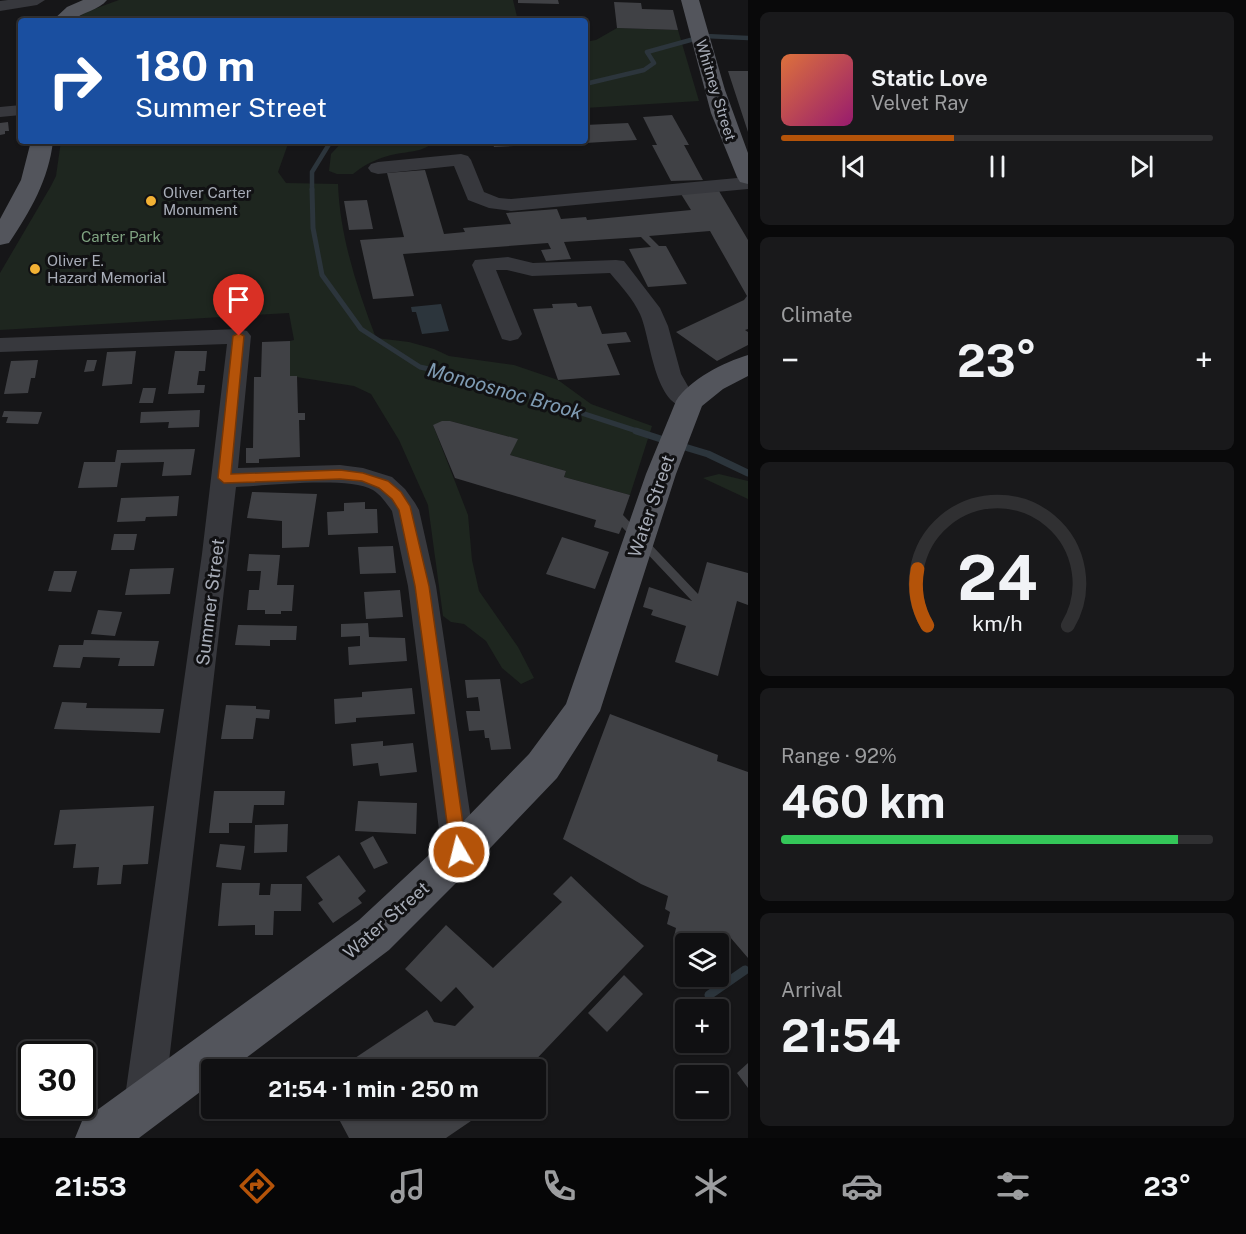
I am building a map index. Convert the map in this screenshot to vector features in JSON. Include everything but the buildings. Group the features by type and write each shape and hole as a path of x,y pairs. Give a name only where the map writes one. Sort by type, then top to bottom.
{"main road":[{"path":"42,5 82,0"},
{"path":"65,18 73,11 98,0"},
{"name":"Whitney Street","path":"690,0 721,112 736,153 748,177"},
{"path":"0,238 31,184 37,170 41,144"},
{"path":"687,408 713,383 748,364"},
{"name":"Water Street","path":"99,1138 374,935 543,766 582,711 661,474 687,408"}],"street":[{"path":"0,6 42,5"},
{"path":"0,112 18,110"},
{"path":"378,168 461,160 475,196 482,201 503,205 748,183"},
{"path":"510,334 483,265 508,263 532,270 616,266 639,294 652,316 662,342 668,376 687,408"},
{"name":"Summer Street","path":"0,345 239,336 215,566 144,1104"},
{"path":"224,478 340,474 363,477 383,484 396,496 405,510 422,586 459,852"}],"green space":[{"path":"119,0 513,0 517,18 77,18 86,12"},
{"path":"617,28 678,30 699,101 588,108 588,41 596,40"},
{"name":"Carter Park","path":"61,144 288,144 278,172 286,183 338,184 346,243 362,300 376,338 409,342 449,356 514,365 558,380 591,404 652,426 630,495 564,477 566,471 510,455 517,439 450,421 433,425 468,515 472,560 479,591 518,647 534,678 521,684 502,668 486,641 464,624 451,622 443,616 428,505 399,440 371,394 354,386 290,376 290,341 294,340 289,313 0,330 0,273 56,176"},
{"path":"340,144 432,144 422,149 379,159 353,174 337,174 329,171 331,154"},
{"path":"719,474 748,481 748,499 703,478"}],"shaded area":[{"path":"441,304 449,331 422,334 416,312 412,312 411,307"}],"waterway":[{"name":"Monoosnoc Brook","path":"588,83 644,70 654,63 647,52 705,36 748,38"},
{"name":"Monoosnoc Brook","path":"312,189 312,172 329,144"},
{"name":"Monoosnoc Brook","path":"312,189 313,228 322,275 361,329 420,367 486,382 640,432"},
{"name":"Monoosnoc Brook","path":"636,431 667,441"},
{"name":"Monoosnoc Brook","path":"678,445 708,454 748,473"},
{"name":"Monoosnoc Brook","path":"709,995 745,970"}],"place":[{"name":"Oliver Carter Monument","path":"151,201"},
{"name":"Oliver E. Hazard Memorial","path":"35,269"}],"route":[{"path":"239,336 224,478 340,474 363,477 383,484 396,496 405,510 422,586 459,852"}]}
